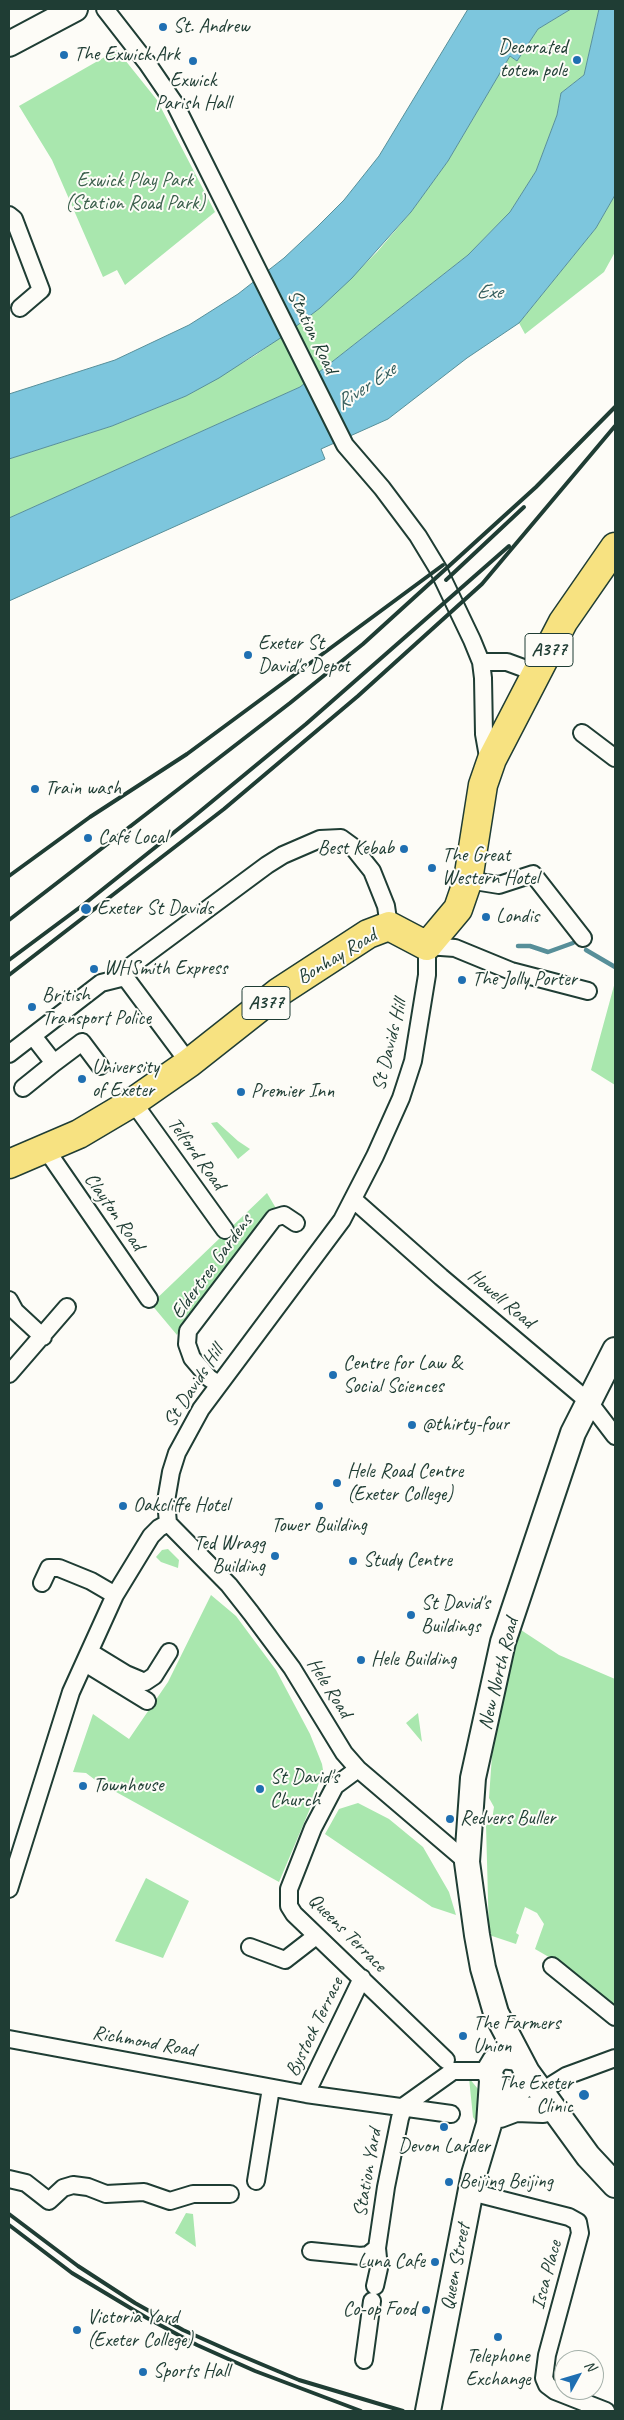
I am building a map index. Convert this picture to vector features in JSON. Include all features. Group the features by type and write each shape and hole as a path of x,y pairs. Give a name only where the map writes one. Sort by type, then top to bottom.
{"highway":[{"name":"A377","path":"427,946 458,909 468,880 488,768 579,597 615,547"},
{"path":"389,926 427,946"},
{"name":"Bonhay Road","path":"9,1164 78,1134 133,1102 189,1063 279,992 368,934 389,926"}],"main road":[{"path":"9,44 75,9"},
{"name":"New North Road","path":"615,1350 574,1433 503,1642 473,1778 467,1862 477,1935 496,2013 507,2075 542,2100 567,2128 588,2156 615,2185"},
{"name":"Queen Street","path":"429,2407 471,2192 495,2120 507,2075"},
{"path":"495,2120 542,2100"}],"street":[{"name":"Station Road","path":"105,9 147,62 175,104 345,445 361,461 418,536 438,569 481,662 484,734 488,768"},
{"path":"9,215 14,219 41,290 20,308"},
{"path":"481,662 507,662 537,673"},
{"path":"582,733 615,758"},
{"path":"9,1054 101,983 125,977 132,965 267,865 283,855 320,839 340,838 352,846 372,871 386,906 389,926"},
{"path":"468,880 499,885 533,874 583,938"},
{"path":"427,946 456,948 511,971 588,991"},
{"name":"St Davids Hill","path":"168,1523 166,1501 177,1453 201,1409 342,1220 354,1200 401,1098 413,1061 427,975 427,946"},
{"path":"125,977 189,1063"},
{"path":"33,1036 54,1064"},
{"path":"23,1088 82,1042 100,1066"},
{"name":"Telford Road","path":"133,1102 225,1230"},
{"name":"Clayton Road","path":"44,1148 149,1300"},
{"name":"Howell Road","path":"354,1200 441,1277 589,1402 615,1436"},
{"name":"Eldertree Gardens","path":"218,1384 203,1373 192,1358 187,1344 188,1331 274,1218 278,1215 284,1215 296,1223"},
{"path":"9,1300 15,1311 43,1337"},
{"path":"9,1374 67,1308"},
{"path":"9,1889 65,1710 115,1595 151,1536 168,1523"},
{"name":"Hele Road","path":"168,1523 216,1571 251,1613 292,1668 344,1753 358,1769 467,1862"},
{"path":"42,1583 49,1568 60,1568 91,1581 115,1595"},
{"path":"88,1658 145,1682 154,1676 169,1652"},
{"path":"88,1658 147,1701"},
{"name":"Queens Terrace","path":"358,1769 335,1786 303,1851 289,1889 288,1899 294,1914 446,2060"},
{"path":"250,1947 285,1960 316,1936"},
{"path":"552,1966 615,2017"},
{"name":"Bystock Terrace","path":"306,2094 362,1978"},
{"name":"Richmond Road","path":"9,2039 306,2094 404,2106 451,2114"},
{"path":"542,2100 566,2076 615,2058"},
{"path":"404,2106 453,2071 507,2075"},
{"path":"256,2180 271,2088"},
{"name":"Station Yard","path":"364,2360 379,2268 377,2248 386,2187 404,2106"},
{"path":"9,2179 26,2183 48,2201 63,2188 73,2185 88,2187 106,2194 144,2192 170,2201 192,2194 230,2194"},
{"name":"Isca Place","path":"471,2192 569,2217 578,2222 580,2233 547,2355 544,2378 547,2385 555,2391 606,2411"},
{"path":"311,2251 362,2256 368,2255 377,2248"}],"green space":[{"path":"571,9 599,9 584,75 561,93 557,115 536,171 510,212 468,255 300,387 9,518 9,459 112,426 186,396 256,355 320,308 377,252 411,212 448,161 510,56 517,61 538,29"},
{"name":"Exwick Play Park (Station Road Park)","path":"117,50 157,100 215,212 125,285 117,270 103,277 52,160 19,106"},
{"path":"615,195 615,252 604,272 525,334 519,323 596,228"},
{"path":"615,982 615,1085 591,1070"},
{"path":"217,1122 250,1149 238,1159 211,1123"},
{"path":"267,1193 277,1210 261,1223 183,1323 177,1335 151,1304"},
{"path":"168,1549 179,1560 178,1568 161,1562 156,1557 162,1550"},
{"path":"211,1595 236,1616 276,1670 310,1734 322,1764 323,1770 312,1804 279,1882 98,1782 86,1773 73,1772 93,1714 129,1739 168,1682"},
{"path":"521,1630 559,1655 615,1679 615,2010 554,1960 535,1949 544,1924 537,1913 525,1907 516,1933 519,1935 516,1944 489,1935 486,1825 492,1820 494,1807 489,1798 492,1755 507,1674"},
{"path":"418,1713 422,1742 406,1723"},
{"path":"358,1803 389,1819 423,1847 449,1892 456,1915 432,1907 325,1834 339,1809"},
{"path":"146,1878 189,1901 163,1958 115,1941"},
{"path":"469,2078 478,2089 481,2099 479,2123 473,2117"},
{"path":"186,2213 193,2214 196,2247 175,2233"}],"water":[{"path":"468,9 571,9 538,29 517,61 510,56 448,161 411,212 352,278 320,308 282,337 219,378 186,396 112,426 9,459 9,394 115,360 189,325 238,294 284,258 317,227 344,200 379,156"},
{"name":"Exe","path":"599,9 615,9 615,195 596,228 519,323 467,358 388,419 321,449 325,459 9,601 9,518 300,387 468,255 510,212 536,171 557,115 561,93 584,75"}],"waterway":[{"path":"518,946 530,946 548,952 573,943"},
{"path":"586,950 615,967"}],"railway":[{"path":"9,920 290,703 363,644 536,487 615,407"},
{"path":"9,975 224,809 358,696 482,584 615,426"},
{"path":"446,580 524,507"},
{"path":"9,960 83,905 306,724 509,546"},
{"path":"9,876 90,817 187,754 443,565"},
{"path":"9,2214 78,2266 135,2303 183,2330 299,2380 403,2411"},
{"path":"9,2225 72,2273 147,2318 197,2345 255,2371 361,2411"}],"place":[{"name":"St. Andrew","path":"163,27"},
{"name":"The Exwick Ark","path":"64,55"},
{"name":"Decorated totem pole","path":"577,60"},
{"name":"Exwick Parish Hall","path":"193,61"},
{"name":"Exeter St David's Depot","path":"248,655"},
{"name":"Train wash","path":"35,789"},
{"name":"Café Local","path":"88,838"},
{"name":"Best Kebab","path":"404,849"},
{"name":"The Great Western Hotel","path":"432,868"},
{"name":"Exeter St Davids","path":"86,909"},
{"name":"Londis","path":"486,917"},
{"name":"WHSmith Express","path":"94,969"},
{"name":"The Jolly Porter","path":"462,980"},
{"name":"British Transport Police","path":"32,1007"},
{"name":"University of Exeter","path":"82,1079"},
{"name":"Premier Inn","path":"241,1092"},
{"name":"Centre for Law & Social Sciences","path":"333,1375"},
{"name":"@thirty-four","path":"412,1425"},
{"name":"Hele Road Centre (Exeter College)","path":"337,1483"},
{"name":"Oakcliffe Hotel","path":"123,1506"},
{"name":"Tower Building","path":"319,1506"},
{"name":"Ted Wragg Building","path":"275,1556"},
{"name":"Study Centre","path":"353,1561"},
{"name":"St David's Buildings","path":"411,1615"},
{"name":"Hele Building","path":"361,1660"},
{"name":"Townhouse","path":"83,1786"},
{"name":"St David's Church","path":"260,1789"},
{"name":"Redvers Buller","path":"450,1819"},
{"name":"The Farmers Union","path":"463,2036"},
{"name":"The Exeter Clinic","path":"584,2095"},
{"name":"Devon Larder","path":"444,2127"},
{"name":"Beijing Beijing","path":"449,2182"},
{"name":"Luna Cafe","path":"435,2262"},
{"name":"Co-op Food","path":"426,2310"},
{"name":"Victoria Yard (Exeter College)","path":"77,2330"},
{"name":"Telephone Exchange","path":"498,2337"},
{"name":"Sports Hall","path":"143,2372"}],"water label":[{"name":"River Exe","path":"366,387"}]}
